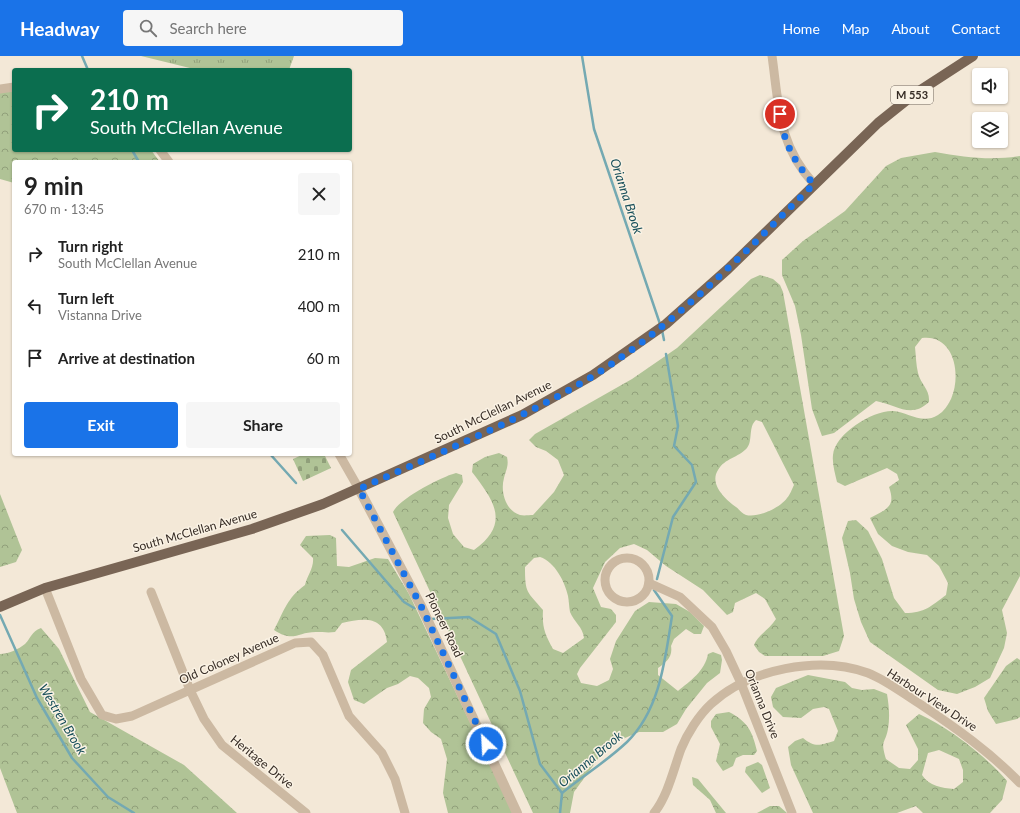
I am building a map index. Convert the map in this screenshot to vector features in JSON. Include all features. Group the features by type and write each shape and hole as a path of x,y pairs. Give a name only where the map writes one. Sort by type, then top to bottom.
{"main road":[{"name":"South McClellan Avenue","path":"0,607 45,588 252,529 322,504 359,489 522,415 593,375 666,324 728,268 878,123 913,95 973,56"}],"street":[{"path":"772,56 782,128 790,150 801,170 814,184"},
{"path":"0,89 12,87"},
{"name":"Pioneer Road","path":"340,456 421,606 517,813"},
{"path":"629,558 636,560 646,570 649,583 646,590 636,600 621,602 608,593 604,578 610,565 616,561 629,558"},
{"name":"Orianna Drive","path":"649,583 680,597 712,627 726,651 741,683 792,813"},
{"name":"Old Coloney Avenue","path":"45,588 82,679 102,715 116,719 132,716 295,643 311,642 323,655 350,716 382,753 395,779 405,813"},
{"name":"Heritage Drive","path":"151,592 190,690 204,719 222,745 306,813"},
{"name":"Harbour View Drive","path":"654,813 667,790 682,749 693,727 711,704 741,683 780,668 832,666 868,673 900,691 975,741 1005,767 1020,783"}],"green space":[{"path":"141,56 294,56 290,68 190,68"},
{"path":"12,91 12,152 152,152 158,160 12,160 12,182 0,179 0,92"},
{"path":"935,152 967,157 988,158 1020,156 1020,576 1002,610 1007,633 1004,648 990,678 975,687 957,694 938,690 870,642 861,622 854,599 842,538 848,521 856,520 868,531 882,559 894,598 905,613 918,612 932,606 946,595 948,583 939,566 927,555 908,552 892,546 878,534 870,518 885,510 891,503 889,487 899,480 897,474 887,468 845,486 837,482 833,458 835,447 848,431 857,424 876,414 893,411 926,419 938,415 947,407 953,395 955,368 952,356 945,346 935,339 922,338 915,347 916,364 919,377 927,390 929,402 916,410 910,410 876,401 834,433 822,436 812,409 795,306 782,275 782,260 803,241 845,211 886,166 901,158"},
{"path":"760,275 773,279 780,285 783,292 844,636 839,651 823,656 765,656 759,652 754,645 776,619 765,599 756,593 735,603 733,612 727,615 703,590 666,566 647,550 634,544 620,548 605,562 593,588 601,607 611,609 616,615 616,622 580,668 577,674 581,683 597,686 609,680 613,669 610,659 616,641 635,611 649,602 676,604 690,612 704,626 701,634 694,634 686,629 674,639 671,646 670,656 658,668 658,675 678,691 700,671 704,666 708,654 713,652 721,655 722,660 720,673 707,683 686,709 677,724 663,732 639,732 618,741 600,756 574,792 570,813 533,813 393,512 397,506 431,483 456,473 462,475 463,482 449,505 448,518 453,534 464,547 474,550 485,540 492,530 495,521 495,512 487,493 472,472 473,464 485,457 499,453 507,457 508,460 503,483 505,500 511,510 515,513 520,515 533,515 554,492 564,475 558,460 546,451 536,447 529,440 535,434 632,379 677,348 751,279","holes":["756,420 762,422 794,485 784,502 774,509 762,514 751,516 743,514 727,500 715,481 716,475 721,466 747,448 750,442 752,426","540,557 550,563 562,579 568,596 570,612 580,628 584,638 563,653 553,649 545,631 543,610 530,595 526,587 525,567 534,558"]},
{"path":"300,456 325,456 331,468 303,481 293,459"},
{"path":"0,494 22,550 16,562 0,567"},
{"path":"330,535 336,538 337,566 349,567 375,558 388,559 409,594 513,813 448,813 443,793 447,759 441,739 431,732 423,723 424,709 431,697 429,688 418,678 410,676 398,684 387,688 364,704 354,700 348,682 351,670 387,642 382,627 377,623 371,620 357,620 342,623 335,632 310,632 295,636 286,636 274,630 290,600 305,585 311,569 313,558 300,545 306,536"},
{"path":"41,628 59,649 90,712 184,765 237,813 17,813 0,768 0,654 20,648 35,631"},
{"path":"1017,658 1020,660 1020,717 996,724 988,711 984,698 1006,666"},
{"path":"808,675 845,682 852,688 862,690 874,689 887,694 889,720 887,734 883,745 886,759 899,768 910,769 918,760 918,749 906,725 919,714 954,734 978,752 998,771 1007,781 1002,800 990,813 923,813 916,806 897,813 813,813 791,765 788,747 795,741 803,738 814,744 825,744 834,741 838,731 829,709 824,707 813,709 801,718 783,717 773,707 771,697 776,688","holes":["939,750 959,759 963,770 963,782 954,789 932,784 922,775 928,753"]},
{"path":"729,712 745,723 751,733 757,751 754,755 743,755 736,758 733,766 723,771 716,761 720,744 711,727 711,721 716,714"},
{"path":"758,762 762,765 770,788 762,793 745,772 746,767"},
{"path":"692,777 698,779 726,813 716,813 710,800 693,785"},
{"path":"770,806 779,806 787,813 757,813"}],"waterway":[{"path":"82,56 87,68"},
{"name":"Orianna Brook","path":"582,56 594,129 660,324"},
{"path":"133,152 138,160"},
{"name":"Orianna Brook","path":"662,330 664,340"},
{"name":"Orianna Brook","path":"657,579 673,517 696,482 692,465 674,446 678,426 666,354"},
{"path":"272,456 296,483"},
{"path":"342,530 404,602 414,608"},
{"name":"Orianna Brook","path":"560,813 562,793 627,742 638,729 654,700 667,650 672,616 654,590"},
{"name":"Westren Brook","path":"0,615 37,698 72,758 108,797 134,813"},
{"path":"431,619 469,617 496,634 520,691 540,764 562,793"}],"route":[{"path":"486,744 421,606 359,489 522,415 593,375 666,324 708,287 814,184 801,170 790,150 782,128 780,114"}]}
